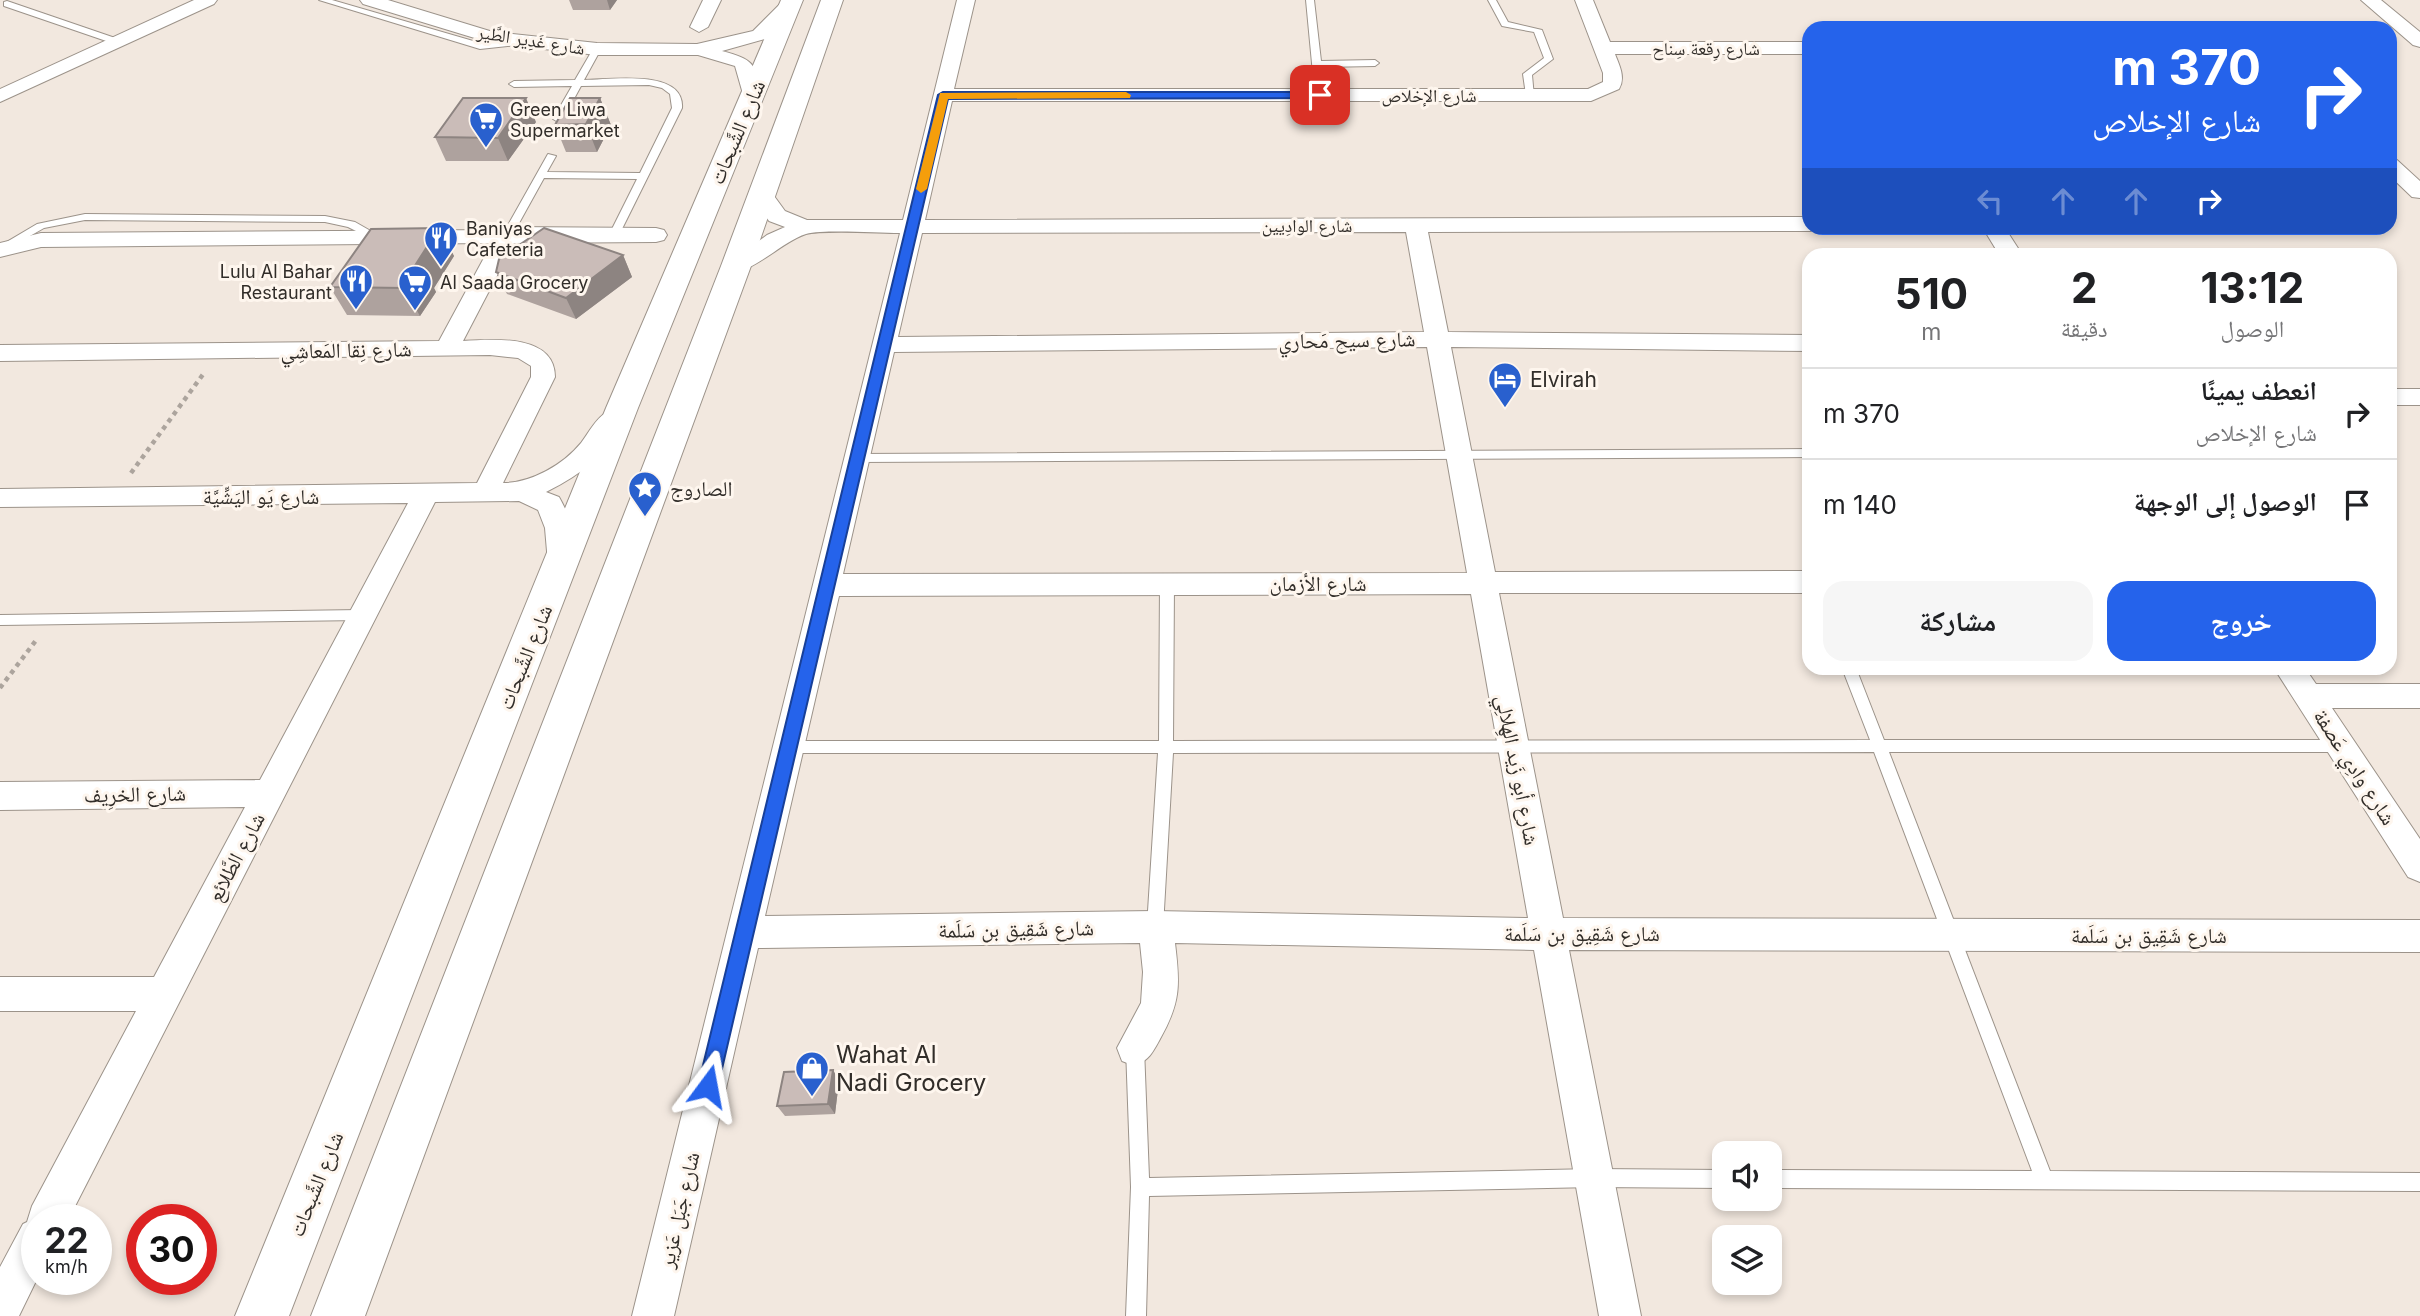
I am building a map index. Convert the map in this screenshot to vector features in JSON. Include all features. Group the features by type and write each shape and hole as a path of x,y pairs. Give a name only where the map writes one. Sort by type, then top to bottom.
{"street":[{"path":"0,96 208,0"},
{"name":"شارع غَدِير الطَّير","path":"369,0 491,37 521,42 597,49 698,50 759,35 791,2"},
{"path":"699,27 712,0"},
{"name":"شارع الشَّبحات","path":"338,1316 736,266 832,0"},
{"name":"شارع جَبَل عَزير","path":"653,1316 966,0"},
{"name":"شارع الإخلاص","path":"943,95 1591,95 1612,85 1613,73 1584,0"},
{"path":"2370,0 2395,21"},
{"name":"شارع الشَّبحات","path":"262,1316 622,408 791,2"},
{"path":"2397,23 2420,42"},
{"path":"2397,44 2420,42"},
{"name":"شارع رِقعة سِناح","path":"1603,48 1802,48"},
{"name":"شارع غَدِير الطَّير","path":"698,50 742,62 746,67 753,94"},
{"path":"2397,171 2420,192"},
{"name":"شارع الوادِيين","path":"761,194 777,216 804,228"},
{"name":"شارع الوادِيين","path":"736,266 775,240 804,228 1802,224"},
{"name":"شارع أبو زَيد الهِلالِي","path":"1416,225 1620,1316"},
{"path":"447,349 508,234"},
{"path":"0,250 23,242 41,240 379,238 508,234 656,235"},
{"name":"شارع سيح مَحاري","path":"884,345 1438,339 1802,343"},
{"name":"شارع نِقا المَعاشِي","path":"0,353 523,350 543,359 546,368 485,493"},
{"path":"2397,397 2420,397"},
{"name":"شارع يَو اليَشِّيَّة","path":"0,498 523,492 568,470 588,452 622,408"},
{"path":"523,492 549,504 559,528 562,563"},
{"name":"شارع الطَّلائِع","path":"54,1204 425,495"},
{"name":"شارع الأزمان","path":"827,585 1802,582"},
{"name":"شارع وادِي عَصفة","path":"2294,675 2420,867"},
{"path":"2308,696 2420,696"},
{"name":"شارع الخرِيف","path":"0,796 270,793"},
{"path":"1135,1048 1159,1007 1161,972 1156,927"},
{"name":"شارع شَقِيق بن سَلَمة","path":"745,932 1156,927 1549,934 2420,936"},
{"path":"0,994 164,994"},
{"path":"0,1309 19,1259"}],"lane":[{"path":"323,0 480,46 521,42"},
{"path":"1310,0 1320,95"},
{"path":"1492,0 1505,24 1538,30 1540,34 1549,59 1527,74 1531,95"},
{"path":"7,4 118,42"},
{"path":"558,119 597,49"},
{"path":"1317,64 1375,63"},
{"path":"514,84 649,82 670,88 676,94 679,100 677,108 614,235"},
{"path":"508,234 551,156"},
{"path":"541,175 643,176"},
{"path":"857,458 1802,453"},
{"path":"1156,927 1166,745 1167,583"},
{"path":"0,620 361,615"},
{"path":"1852,675 1954,935 2045,1181"},
{"path":"789,747 2340,746"},
{"path":"1135,1048 1140,1187 1136,1316"},
{"path":"1140,1187 1594,1178 1712,1179"},
{"path":"1782,1179 2420,1182"}],"path":[{"path":"114,497 219,352"},
{"path":"0,688 51,620"}],"building":[{"path":"463,98 526,98 498,138 435,137"},
{"path":"570,98 600,98 586,124 555,125"},
{"path":"439,228 416,264 421,264 404,288 330,287 371,229"},
{"path":"544,228 623,255 566,298 496,272 499,259"},
{"path":"833,1070 828,1104 777,1106 784,1072"}],"slow traffic":[{"path":"921,189 943,95 1126,95"}],"place":[{"name":"Green Liwa Supermarket","path":"486,149"},
{"name":"Baniyas Cafeteria","path":"441,268"},
{"name":"Lulu Al Bahar Restaurant","path":"356,311"},
{"name":"Al Saada Grocery","path":"415,312"},
{"name":"Elvirah","path":"1505,409"},
{"name":"الصاروج","path":"645,518"},
{"name":"Wahat Al Nadi Grocery","path":"812,1098"}],"route":[{"path":"708,1086 943,95 1320,95"}]}
